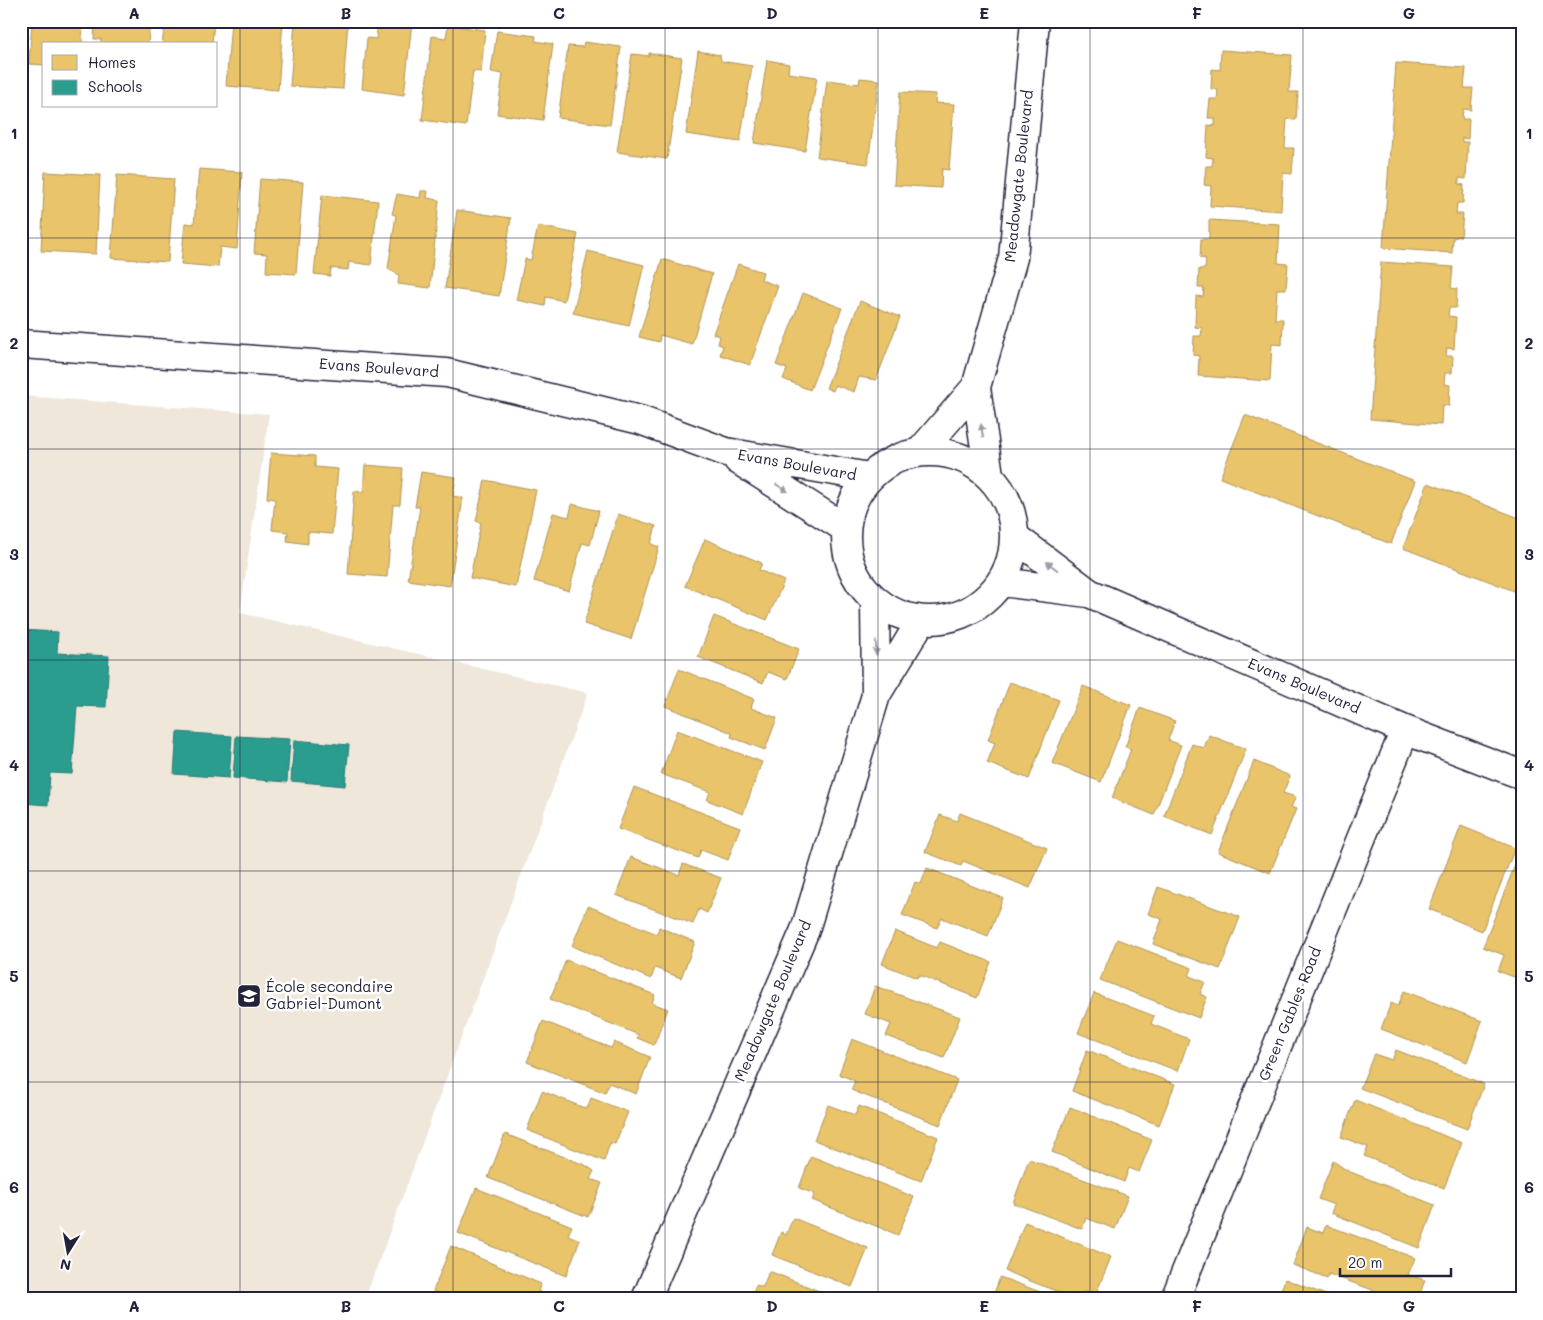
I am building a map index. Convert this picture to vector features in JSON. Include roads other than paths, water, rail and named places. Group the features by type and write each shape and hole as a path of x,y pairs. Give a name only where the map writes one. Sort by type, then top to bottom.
{"street":[{"name":"Meadowgate Boulevard","path":"920,452 976,387 1013,258 1035,21"},
{"name":"Evans Boulevard","path":"21,344 446,373 640,420 726,452 868,477"},
{"name":"Meadowgate Boulevard","path":"976,387 990,475"},
{"name":"Evans Boulevard","path":"726,452 845,528"},
{"path":"920,452 949,453 971,461 990,475 1004,494 1013,515 1016,538 1012,561 1002,582 986,600 967,612 945,620 921,621 898,615 875,601 857,580 850,563 847,554 845,528 852,501 868,477 892,460 920,452"},
{"name":"Evans Boulevard","path":"1016,538 1089,593 1405,730 1522,775"},
{"name":"Evans Boulevard","path":"1002,582 1089,593"},
{"name":"Meadowgate Boulevard","path":"875,601 876,695"},
{"name":"Meadowgate Boulevard","path":"646,1299 805,930 876,695 921,621"},
{"name":"Green Gables Road","path":"1175,1299 1405,730"}],"place":[{"name":"École secondaire Gabriel-Dumont","path":"249,996"}]}
